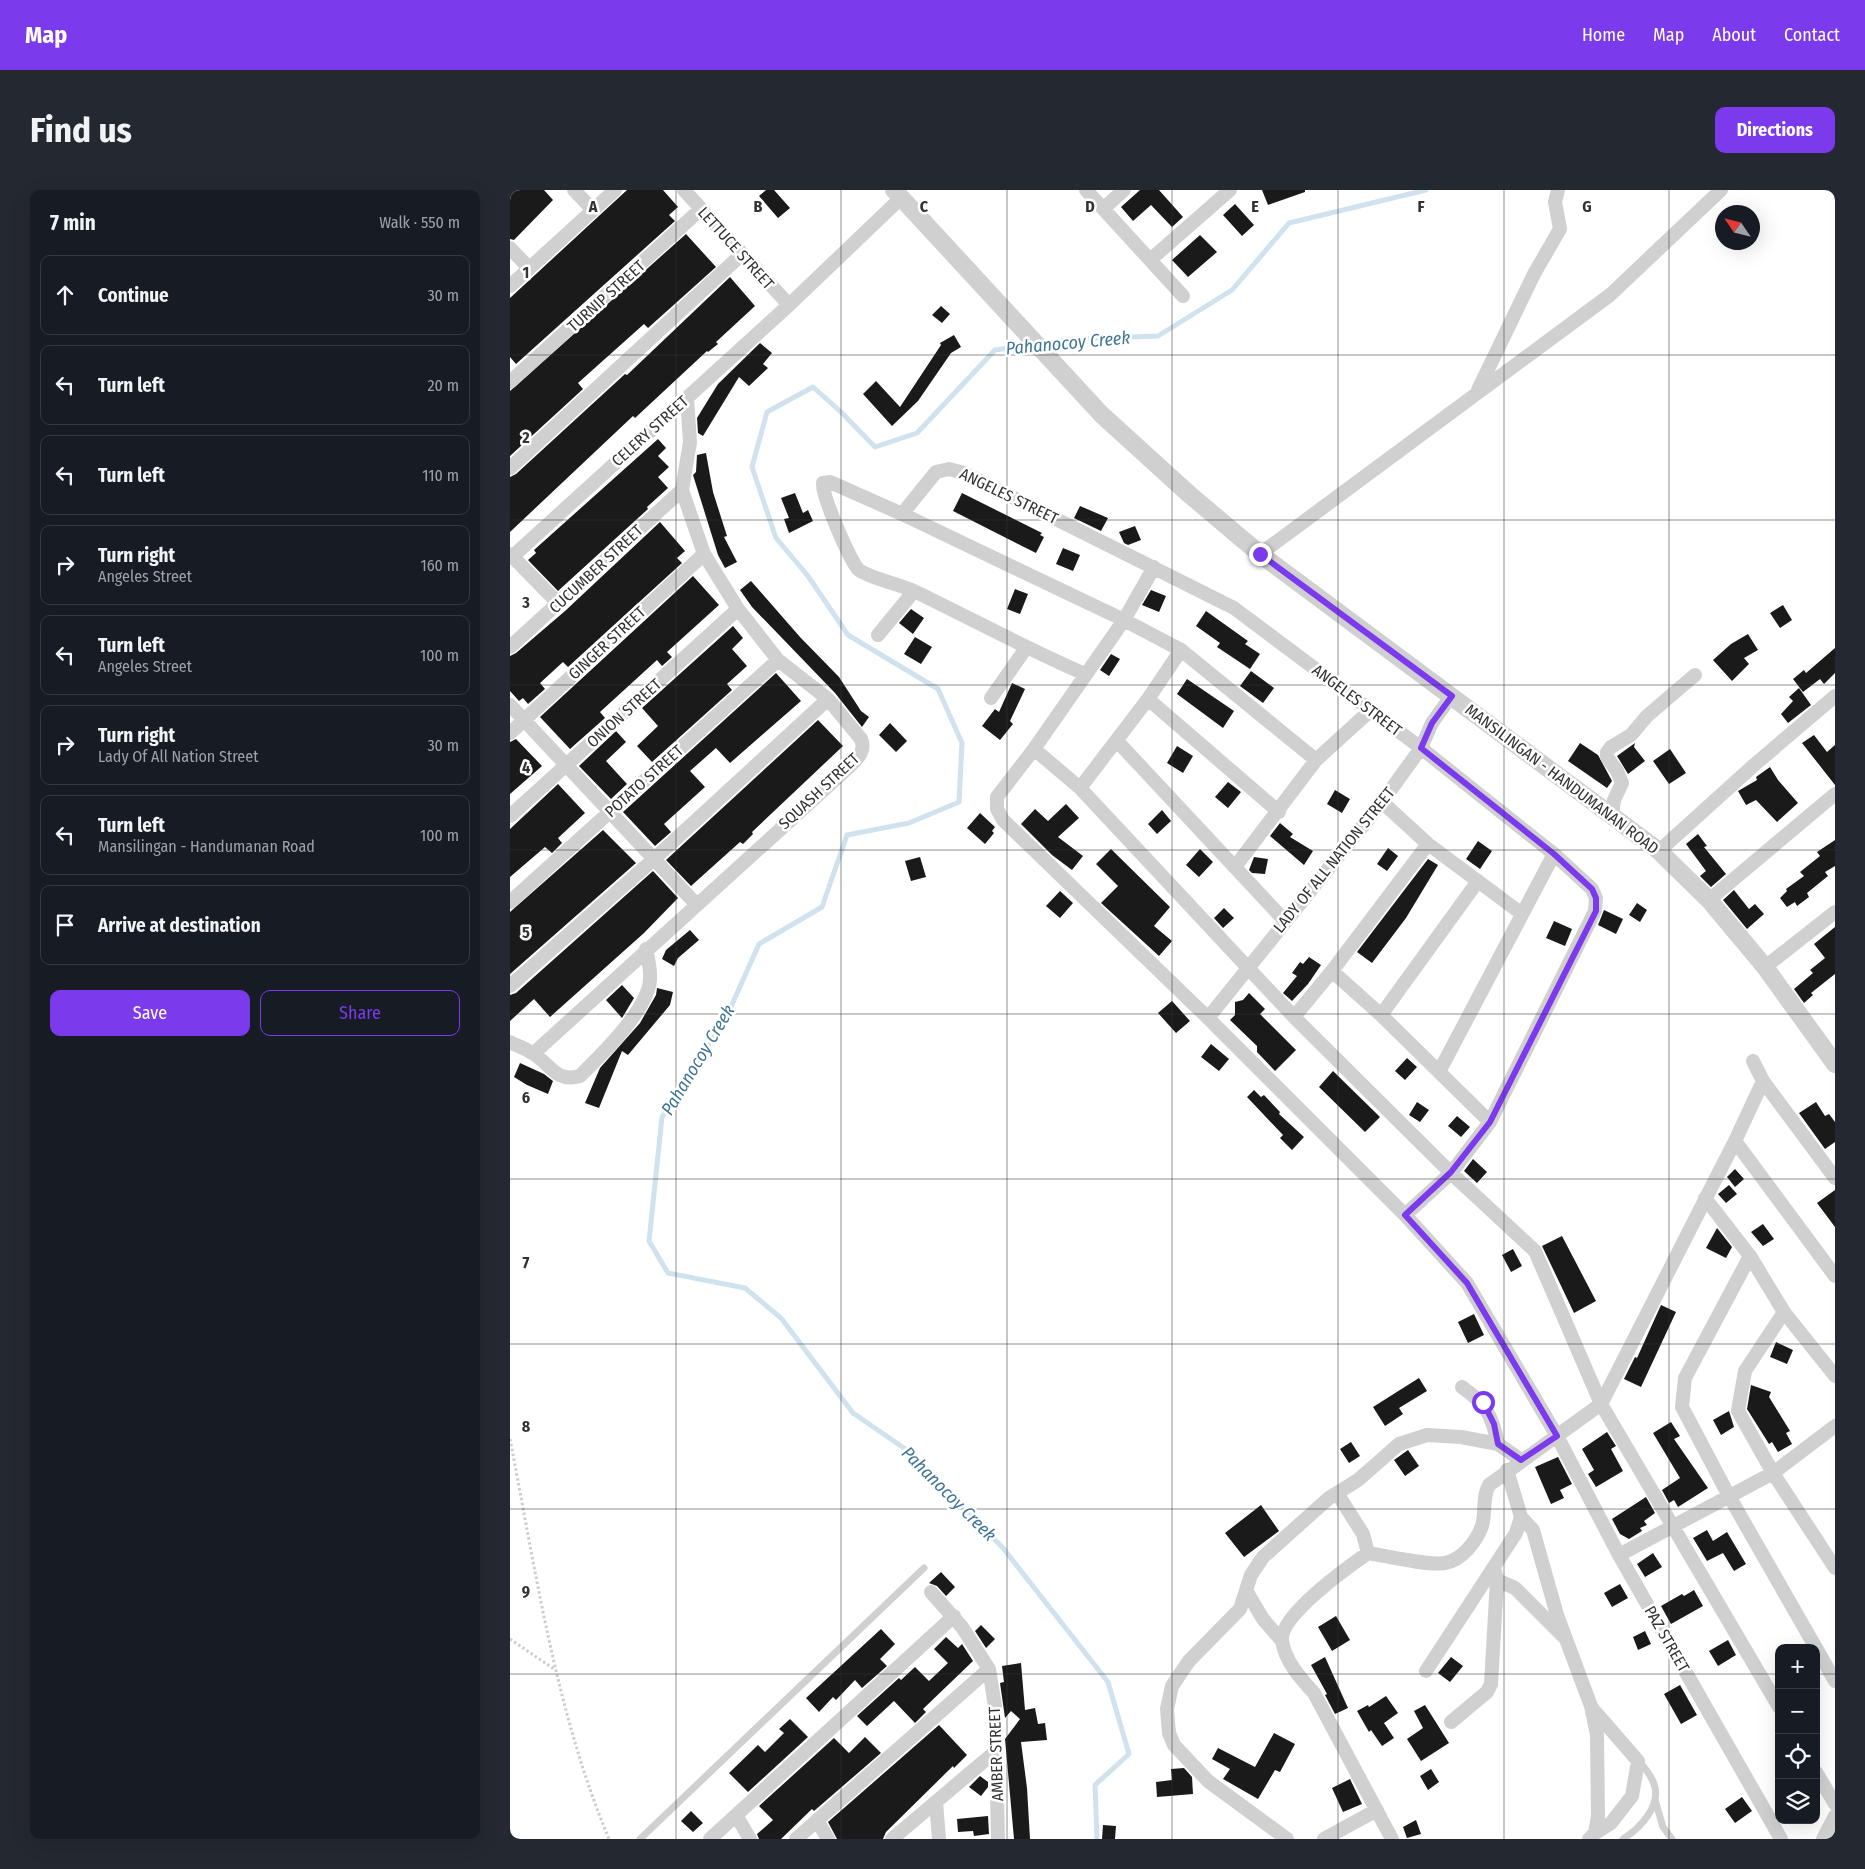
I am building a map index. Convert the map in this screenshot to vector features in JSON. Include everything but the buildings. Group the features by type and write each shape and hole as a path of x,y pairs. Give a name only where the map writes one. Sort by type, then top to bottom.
{"street":[{"path":"574,190 593,210"},
{"path":"510,286 615,190"},
{"name":"LETTUCE STREET","path":"684,190 788,305"},
{"path":"1086,190 1183,296"},
{"path":"1104,208 1124,190"},
{"path":"1150,260 1230,190"},
{"path":"1476,393 1534,274 1560,230 1555,202 1558,190"},
{"path":"1260,554 1610,295 1721,190"},
{"name":"CELERY STREET","path":"511,555 788,305 897,194"},
{"name":"MANSILINGAN - HANDUMANAN ROAD","path":"897,194 1102,415 1260,554 1659,851 1709,900 1765,967 1835,1064"},
{"name":"TURNIP STREET","path":"510,382 701,209"},
{"path":"510,248 529,268"},
{"path":"510,468 741,254"},
{"name":"SQUASH STREET","path":"534,1053 646,949 850,766 862,752 861,739 828,700 778,660 738,609 704,554 682,490 690,442 687,398"},
{"name":"ANGELES STREET","path":"902,514 936,472 949,469 964,472 1234,608 1421,748 1554,854 1592,889 1596,898 1596,911 1490,1122 1451,1172 1405,1215"},
{"path":"1084,674 1026,648 914,591 858,569 848,554 842,535 823,492 823,483 830,482 902,514 1124,620 1181,650 1316,760"},
{"name":"CUCUMBER STREET","path":"510,647 682,490"},
{"name":"GINGER STREET","path":"510,733 704,554"},
{"path":"511,555 559,604"},
{"path":"1154,567 1124,620 1084,674 1034,749 1080,788 1248,970 1294,1017 1451,1172 1535,1251 1601,1404 1775,1700"},
{"path":"878,634 914,591"},
{"name":"ONION STREET","path":"510,816 738,609"},
{"path":"991,698 1026,648"},
{"path":"1080,788 1148,699 1181,650"},
{"name":"POTATO STREET","path":"510,902 778,660"},
{"path":"1612,815 1614,800 1622,783 1620,776 1607,757 1607,752 1611,747 1631,735 1647,716 1695,675"},
{"name":"LADY OF ALL NATION STREET","path":"1208,1018 1382,802 1421,748 1432,723 1452,696"},
{"path":"1659,851 1753,766 1835,696"},
{"path":"1148,699 1279,812"},
{"path":"510,986 654,859 828,700"},
{"path":"510,705 696,904"},
{"path":"1235,868 1279,812 1316,760 1371,710"},
{"path":"1117,741 1285,921"},
{"name":"PAZ STREET","path":"1034,749 997,796 998,809 1003,820 1208,1018 1405,1215 1467,1283 1557,1436 1619,1555 1781,1839"},
{"path":"1709,900 1835,794"},
{"path":"1382,802 1428,844 1522,914"},
{"path":"1294,1017 1332,971 1428,844"},
{"path":"1439,1072 1554,854"},
{"path":"1381,1015 1478,881"},
{"path":"1765,967 1835,912"},
{"path":"510,1042 534,1053 555,1073 570,1079 580,1076 636,1012 646,996 650,979 646,949"},
{"path":"1332,971 1381,1015 1490,1122"},
{"path":"1753,1061 1763,1081 1835,1178"},
{"path":"1282,1641 1283,1632 1295,1615 1313,1596 1326,1583 1368,1554 1433,1563 1444,1563 1459,1558 1472,1544 1482,1525 1486,1490 1489,1485 1507,1470 1601,1404 1735,1141 1763,1081"},
{"path":"1735,1141 1835,1276"},
{"path":"1705,1198 1750,1256 1784,1312 1835,1376"},
{"path":"1750,1256 1685,1378 1682,1407 1729,1496 1814,1644"},
{"path":"1784,1312 1745,1371 1738,1412 1773,1473 1834,1562"},
{"path":"1462,1387 1483,1402 1494,1424 1498,1444"},
{"path":"1619,1555 1773,1473 1835,1426"},
{"path":"1286,1839 1208,1781 1182,1756 1169,1733 1166,1709 1172,1686 1189,1662 1240,1608 1247,1592 1251,1574 1263,1557 1337,1493 1366,1474 1399,1444 1427,1435 1460,1438 1498,1444 1521,1460"},
{"path":"1507,1470 1521,1517 1533,1530 1566,1639 1591,1706 1597,1735 1599,1777 1592,1836"},
{"path":"1337,1493 1363,1534 1368,1554"},
{"path":"1426,1671 1496,1574 1516,1533 1521,1517"},
{"path":"1496,1574 1515,1588 1566,1639"},
{"path":"1452,1722 1487,1692 1492,1684 1496,1574"},
{"path":"796,1839 989,1669 954,1616 931,1592"},
{"path":"1247,1592 1263,1619 1282,1641 1298,1675 1314,1693 1392,1839"},
{"path":"710,1839 954,1616"},
{"path":"1820,1655 1835,1681"},
{"name":"AMBER STREET","path":"989,1669 995,1706 998,1839"},
{"path":"1591,1706 1638,1761 1632,1796 1611,1823 1592,1836"},
{"path":"892,1839 996,1751"},
{"path":"1820,1779 1835,1804"},
{"path":"936,1802 939,1839"},
{"path":"1324,1839 1377,1810"},
{"path":"736,1815 750,1839"},
{"path":"1823,1839 1835,1816"},
{"path":"817,1820 828,1839"}],"lane":[{"path":"640,1839 924,1568"},
{"path":"1638,1761 1650,1774 1655,1786 1655,1800 1663,1827 1672,1839"},
{"path":"1623,1839 1646,1819 1655,1800"}],"path":[{"path":"510,1438 555,1669 590,1795 609,1839"},
{"path":"510,1639 555,1669"}],"waterway":[{"name":"Pahanocoy Creek","path":"1042,344 1074,339 1158,336 1232,290 1289,223 1426,190"},
{"name":"Pahanocoy Creek","path":"1031,345 995,350 917,433 875,447 841,412 813,387 767,412 752,467 776,538 808,576 848,635 938,689 962,743 959,802 909,823 847,835 822,907 759,944 726,1018 662,1117 649,1241 668,1273 745,1288 781,1318 853,1413 914,1455 1003,1548 1108,1682 1129,1754 1095,1785 1097,1839"}],"route":[{"path":"1260,554 1452,696 1432,723 1421,748 1554,854 1592,889 1596,898 1596,911 1490,1122 1451,1172 1405,1215 1467,1283 1557,1436 1521,1460 1498,1444 1494,1424 1483,1402"}]}
